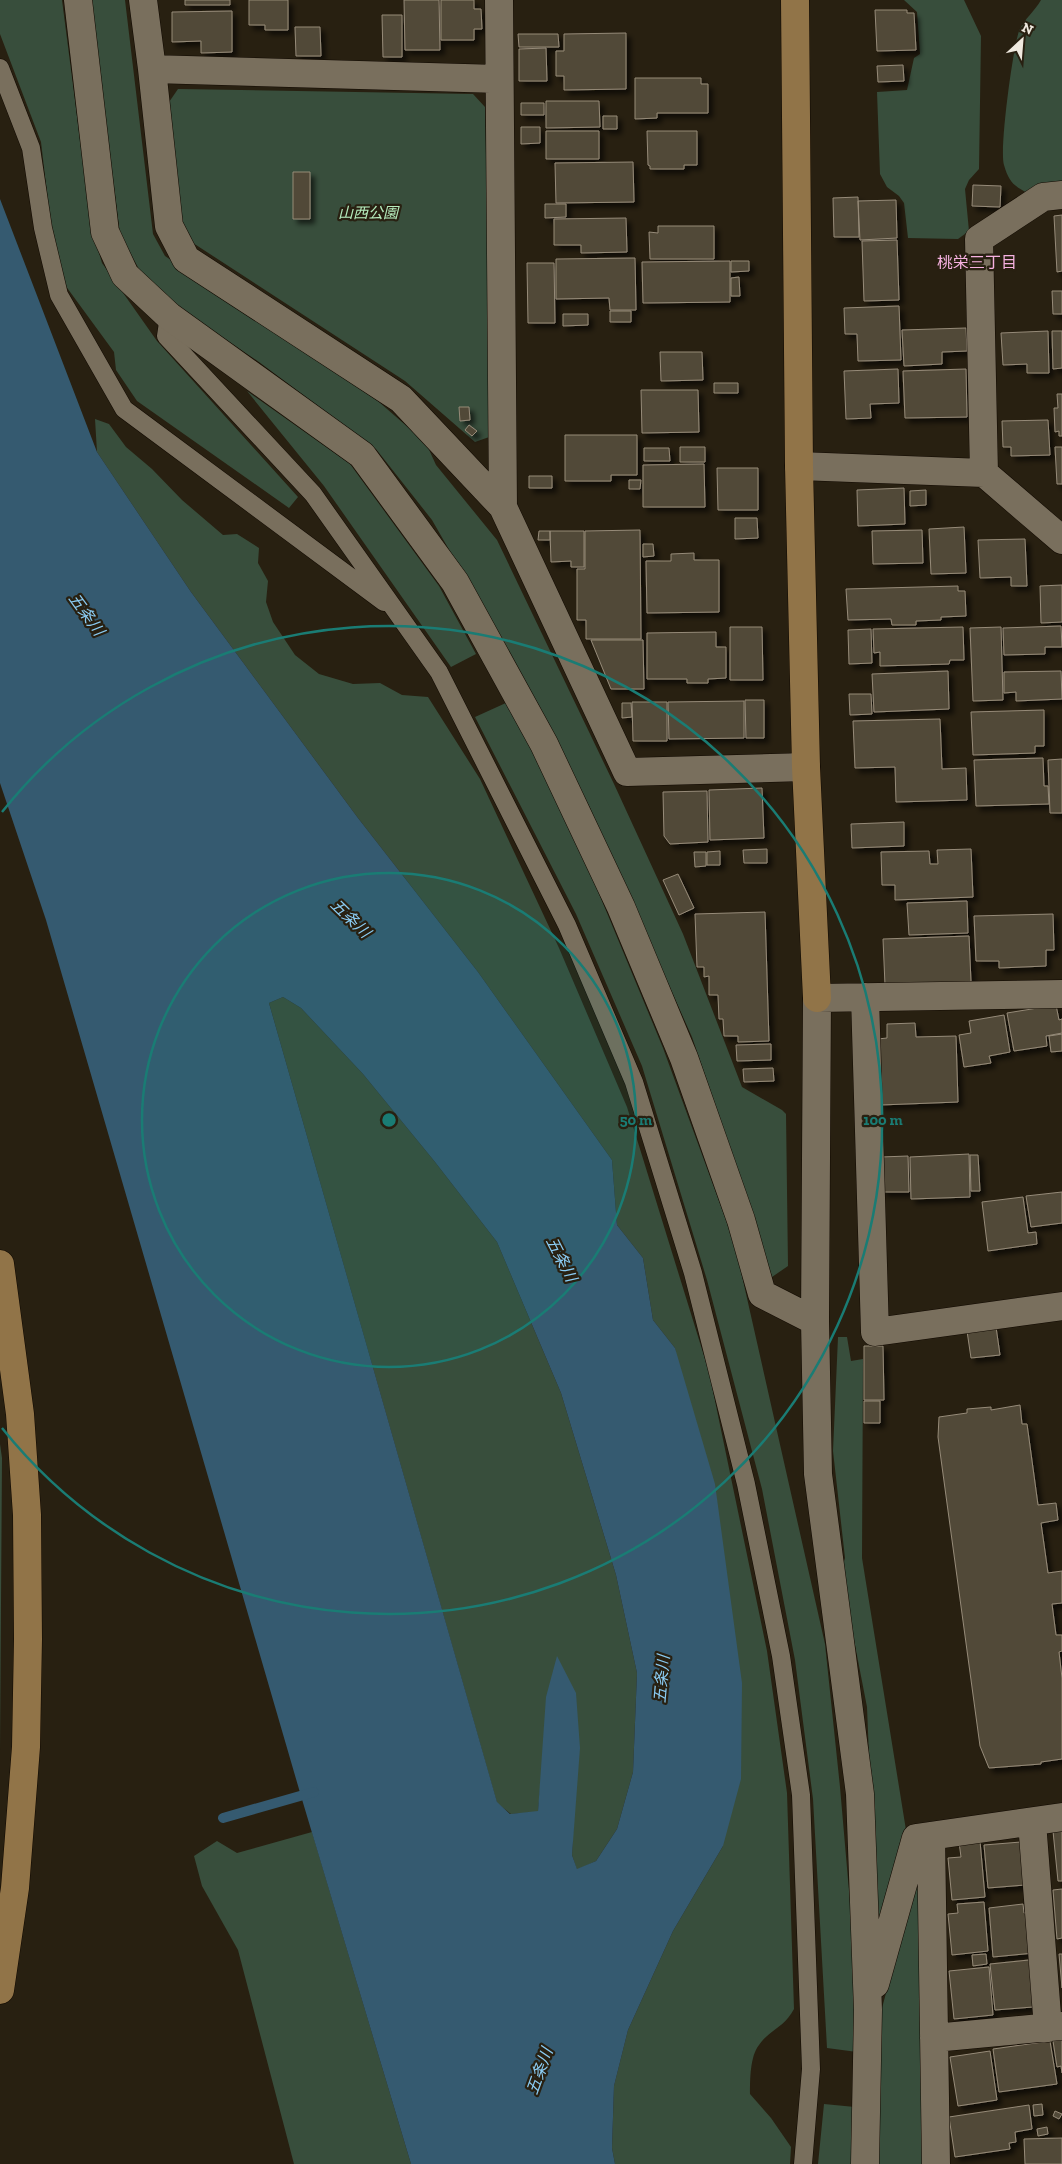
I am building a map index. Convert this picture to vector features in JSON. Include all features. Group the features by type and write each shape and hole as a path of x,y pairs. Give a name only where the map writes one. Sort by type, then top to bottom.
{"street":[{"path":"78,0 105,232 125,274 169,316 362,455 455,582 544,744 621,907 684,1058 740,1220 762,1294 815,1321"},
{"path":"143,0 169,226 186,258 401,399 503,507 627,772 806,767"},
{"path":"499,0 503,507"},
{"path":"795,0 799,466 806,767 817,998 815,1321 818,1474 860,1794 868,2010 864,2164"},
{"path":"152,69 500,80"},
{"path":"984,473 979,239 1043,197 1062,195"},
{"path":"799,466 984,473 1062,540"},
{"path":"817,998 1062,994"},
{"path":"865,997 875,1332 1062,1306"},
{"path":"0,1264 20,1414 27,1515 28,1620 26,1747 15,1888 0,1990"},
{"path":"868,2010 916,1838 1062,1817"},
{"path":"934,2038 1055,2027 1032,1822"},
{"path":"931,1836 936,2164"}],"lane":[{"path":"0,68 31,148 43,228 58,295 124,409 396,612"},
{"path":"169,316 166,336 313,494 439,672 567,925 634,1082 693,1273 748,1493 781,1656 801,1795 811,2069 803,2164"}],"green space":[{"path":"0,0 62,0 91,225 102,263 157,341 298,497 289,508 137,401 116,370 114,352 65,285 51,227 41,142 0,34"},
{"path":"90,0 125,0 153,234 165,256 379,402 426,443 436,465 497,540 614,784 683,934 742,1087 786,1114 788,1266 772,1277 749,1203 692,1037 590,808 513,661 432,520 376,449 259,362 181,309 140,271 120,234"},
{"path":"904,0 964,0 981,36 979,169 969,180 965,189 969,231 958,239 908,238 904,203 899,196 887,187 880,174 877,92 907,90 914,58 920,54 917,12"},
{"path":"1041,0 1062,0 1062,182 1038,184 1027,193 1015,185 1008,175 1004,165 1003,140 1016,41 1019,31"},
{"name":"山西公園","path":"178,89 473,94 485,107 492,436 475,442 405,381 193,243 181,226 167,105"},
{"path":"247,391 350,464 439,586 476,654 451,667 324,486"},
{"path":"95,419 109,424 126,447 152,469 182,500 223,535 237,534 259,548 258,563 268,581 266,602 273,622 295,655 319,674 353,684 380,683 402,695 428,697 480,779 559,948 627,1107 709,1372 767,1651 787,1793 794,2009 786,2021 767,2036 756,2050 751,2068 750,2094 771,2118 791,2147 790,2164 615,2164 612,2148 614,2086 628,2030 673,1931 723,1846 675,1348 653,1320 643,1258 617,1225 612,1160 478,972 358,818 191,592 97,452"},
{"path":"508,702 573,831 663,1048 735,1245 825,1644 840,1787 858,1995 857,2052 827,2048 813,1799 795,1660 762,1489 707,1280 642,1066 576,914 475,717"},
{"path":"283,997 301,1008 363,1074 497,1242 561,1393 616,1575 637,1673 633,1772 617,1829 596,1861 577,1870 572,1855 574,1812 543,1758 538,1812 511,1814 497,1803 269,1003"},
{"path":"838,1337 847,1337 851,1361 863,1359 862,1558 906,1830 877,1953 867,1707 841,1573 845,1558 833,1451"},
{"path":"0,1444 2,1458 0,1752"},
{"path":"312,1832 411,2164 294,2164 238,1950 202,1886 194,1856 217,1841 237,1853"},
{"path":"920,1866 922,2164 878,2164 882,2008"},
{"path":"824,2104 855,2107 853,2164 818,2164"}],"water":[{"name":"五条川","path":"0,199 97,452 191,592 358,818 478,972 612,1160 617,1225 643,1258 653,1320 675,1348 715,1484 742,1683 741,1779 723,1846 673,1931 628,2030 614,2086 612,2148 615,2164 411,2164 301,1796 46,920 0,783","holes":["283,997 301,1008 363,1074 497,1242 561,1393 616,1575 637,1673 633,1772 617,1829 596,1861 577,1869 572,1855 580,1748 576,1693 557,1656 546,1697 538,1811 510,1814 497,1802 269,1003"]}],"building":[{"path":"185,0 230,0 230,5 185,5"},
{"path":"249,0 288,0 288,30 265,30 265,25 249,25"},
{"path":"404,0 439,0 440,50 405,50"},
{"path":"441,0 474,0 474,9 481,9 482,29 474,29 474,40 441,40"},
{"path":"875,10 907,10 907,13 914,13 916,50 877,51"},
{"path":"232,11 232,52 201,53 201,41 172,42 172,12"},
{"path":"382,15 402,15 402,57 383,57"},
{"path":"295,27 320,27 321,56 296,56"},
{"path":"626,33 626,89 564,90 564,76 556,76 556,51 564,51 564,34"},
{"path":"518,34 558,34 559,47 519,47"},
{"path":"546,48 547,81 519,81 519,49"},
{"path":"903,65 904,81 878,82 877,66"},
{"path":"635,78 701,78 701,84 708,84 708,113 657,113 657,118 635,119"},
{"path":"546,101 599,101 600,127 546,128"},
{"path":"521,103 544,103 544,115 521,115"},
{"path":"603,116 617,116 617,129 603,129"},
{"path":"521,127 540,127 540,143 521,144"},
{"path":"546,131 599,131 599,159 546,159"},
{"path":"647,131 697,131 697,165 684,165 684,169 650,169 648,165"},
{"path":"633,162 634,202 556,203 555,163"},
{"path":"293,172 310,172 310,219 293,219"},
{"path":"973,185 1001,186 1000,207 972,206"},
{"path":"858,197 859,237 834,237 833,198"},
{"path":"896,200 897,238 860,240 858,201"},
{"path":"545,204 566,204 566,217 545,218"},
{"path":"1062,215 1062,271 1057,272 1054,216"},
{"path":"626,218 627,252 581,253 581,245 554,245 554,219"},
{"path":"658,226 714,226 714,259 650,259 649,232 658,233"},
{"path":"897,240 899,300 864,301 862,241"},
{"path":"635,258 636,310 610,310 609,298 556,299 556,259"},
{"path":"730,261 730,302 643,303 642,262"},
{"path":"731,261 749,261 749,271 731,272"},
{"path":"527,263 554,263 555,323 528,323"},
{"path":"739,277 740,296 731,296 731,278"},
{"path":"1052,291 1062,291 1062,314 1053,314"},
{"path":"899,306 901,360 858,361 857,334 845,334 844,308"},
{"path":"610,311 631,311 631,322 610,322"},
{"path":"563,314 588,314 588,325 563,326"},
{"path":"966,328 967,351 942,352 942,364 904,366 902,330"},
{"path":"1048,331 1049,373 1027,373 1027,364 1003,365 1001,333"},
{"path":"1052,331 1062,331 1062,368 1053,369"},
{"path":"660,352 702,352 703,380 661,381"},
{"path":"898,369 899,403 870,404 871,418 846,419 844,371"},
{"path":"966,369 967,417 905,418 903,371"},
{"path":"714,383 738,383 738,393 714,393"},
{"path":"641,390 698,390 699,432 642,433"},
{"path":"1057,394 1062,394 1062,436 1059,436 1059,431 1055,432 1054,408 1058,408"},
{"path":"459,407 469,407 470,420 460,421"},
{"path":"1048,420 1050,455 1011,456 1011,447 1003,447 1002,421"},
{"path":"469,425 477,431 472,436 465,430"},
{"path":"565,435 637,435 637,475 611,475 611,481 565,481"},
{"path":"680,447 705,447 705,462 680,462"},
{"path":"1055,447 1062,447 1062,484 1057,484"},
{"path":"644,448 669,448 670,461 644,461"},
{"path":"704,464 705,507 643,507 643,465"},
{"path":"717,468 758,468 758,510 718,510"},
{"path":"529,476 552,476 552,488 529,488"},
{"path":"629,480 641,480 640,489 629,489"},
{"path":"904,488 905,524 858,526 857,490"},
{"path":"926,490 926,505 910,506 910,491"},
{"path":"735,518 757,518 758,538 735,539"},
{"path":"964,527 966,573 931,574 929,529"},
{"path":"640,530 641,639 586,639 586,620 577,620 577,569 585,569 585,531"},
{"path":"922,530 923,563 873,564 872,531"},
{"path":"539,531 550,531 550,540 538,540"},
{"path":"550,531 584,531 584,567 571,567 571,561 551,562"},
{"path":"1025,539 1027,586 1011,586 1011,577 980,578 978,540"},
{"path":"643,544 653,544 654,556 643,557"},
{"path":"694,553 694,560 719,560 719,612 647,613 646,561 671,561 671,554"},
{"path":"1062,585 1062,622 1041,623 1040,586"},
{"path":"958,586 958,591 965,591 966,616 916,621 916,625 892,625 891,619 848,620 846,589"},
{"path":"1061,626 1062,647 1045,647 1045,654 1004,655 1003,628"},
{"path":"730,627 762,627 763,680 730,680"},
{"path":"963,627 964,660 950,660 949,664 880,666 880,652 874,653 873,629"},
{"path":"1001,627 1003,700 973,701 970,628"},
{"path":"871,629 872,663 849,664 848,630"},
{"path":"716,632 716,647 726,647 726,678 708,679 708,683 687,683 687,679 647,679 647,633"},
{"path":"591,640 643,640 644,689 611,689"},
{"path":"948,671 949,709 874,712 872,674"},
{"path":"1061,671 1062,699 1016,701 1016,692 1004,693 1004,672"},
{"path":"849,694 871,694 872,714 850,715"},
{"path":"745,700 764,700 764,738 746,738"},
{"path":"744,701 744,738 669,739 668,702"},
{"path":"632,702 667,702 667,741 633,741"},
{"path":"622,703 631,703 632,717 622,718"},
{"path":"1044,710 1044,746 1035,746 1035,753 973,755 971,712"},
{"path":"940,719 942,769 966,768 967,800 896,802 895,767 855,768 853,721"},
{"path":"1043,758 1044,786 1048,786 1049,804 976,806 974,760"},
{"path":"1062,759 1062,813 1050,813 1048,760"},
{"path":"762,788 764,838 710,840 709,790"},
{"path":"707,791 708,842 670,844 664,836 663,792"},
{"path":"904,822 904,846 852,848 851,824"},
{"path":"767,849 767,863 744,863 743,850"},
{"path":"971,849 973,897 895,900 895,885 882,885 881,852 929,851 930,864 938,864 937,850"},
{"path":"720,851 720,865 707,865 707,852"},
{"path":"694,852 706,852 706,866 695,867"},
{"path":"678,874 694,908 679,915 663,880"},
{"path":"967,901 968,933 909,935 907,903"},
{"path":"765,912 769,1041 738,1042 738,1036 724,1036 723,1019 719,1019 718,995 709,995 709,976 704,977 704,967 697,967 695,914"},
{"path":"1053,914 1054,950 1046,950 1046,966 999,968 999,961 976,961 974,916"},
{"path":"969,936 971,982 885,985 883,939"},
{"path":"1056,1005 1059,1020 1062,1019 1062,1033 1046,1036 1047,1046 1014,1051 1007,1013"},
{"path":"1004,1015 1010,1052 989,1056 991,1063 964,1067 959,1035 971,1033 969,1021"},
{"path":"915,1023 916,1037 956,1036 958,1102 880,1105 878,1039 887,1038 887,1024"},
{"path":"1062,1034 1062,1051 1051,1052 1049,1036"},
{"path":"771,1044 771,1060 737,1061 736,1045"},
{"path":"773,1068 774,1081 744,1082 743,1069"},
{"path":"969,1154 970,1197 911,1199 910,1157"},
{"path":"970,1155 978,1155 980,1191 971,1191"},
{"path":"908,1156 909,1192 882,1192 881,1157"},
{"path":"1062,1192 1062,1223 1031,1227 1026,1196"},
{"path":"1023,1197 1028,1233 1036,1232 1037,1244 988,1251 982,1202"},
{"path":"996,1327 1000,1355 971,1358 967,1331"},
{"path":"864,1346 883,1346 884,1400 864,1400"},
{"path":"864,1401 880,1401 880,1423 864,1423"},
{"path":"1020,1405 1022,1424 1027,1424 1038,1505 1056,1503 1058,1520 1041,1523 1048,1573 1062,1571 1062,1603 1052,1604 1056,1635 1062,1635 1062,1651 1059,1652 1062,1678 1062,1759 1041,1762 1041,1764 989,1768 980,1746 938,1437 939,1417 967,1413 967,1409 991,1407 991,1410"},
{"path":"1062,1830 1062,1881 1058,1881 1053,1831"},
{"path":"980,1841 985,1897 952,1900 948,1858 961,1857 959,1842"},
{"path":"1021,1842 1025,1885 988,1888 984,1845"},
{"path":"1062,1889 1062,1938 1057,1939 1053,1890"},
{"path":"984,1902 988,1951 952,1955 948,1914 958,1913 957,1904"},
{"path":"1023,1904 1024,1913 1029,1912 1034,1953 993,1957 989,1908"},
{"path":"986,1954 987,1964 973,1966 972,1955"},
{"path":"1059,1954 1062,1954 1062,1988"},
{"path":"1029,1960 1033,2007 995,2010 990,1964"},
{"path":"989,1967 993,2015 954,2019 949,1971"},
{"path":"1062,2040 1062,2073 1061,2066 1057,2067 1053,2041"},
{"path":"1050,2041 1057,2084 999,2092 993,2049"},
{"path":"990,2051 997,2100 958,2106 950,2057"},
{"path":"1042,2104 1043,2115 1034,2116 1033,2105"},
{"path":"1029,2105 1032,2129 1015,2132 1016,2142 1009,2143 1010,2149 955,2157 949,2117"},
{"path":"1055,2111 1062,2114 1059,2119 1053,2116"},
{"path":"1047,2127 1048,2134 1038,2136 1037,2129"},
{"path":"1062,2138 1062,2164 1025,2164 1024,2139"}],"waterway":[{"path":"223,1818 314,1792"}],"district":[{"name":"桃栄三丁目","path":"977,262"}]}
